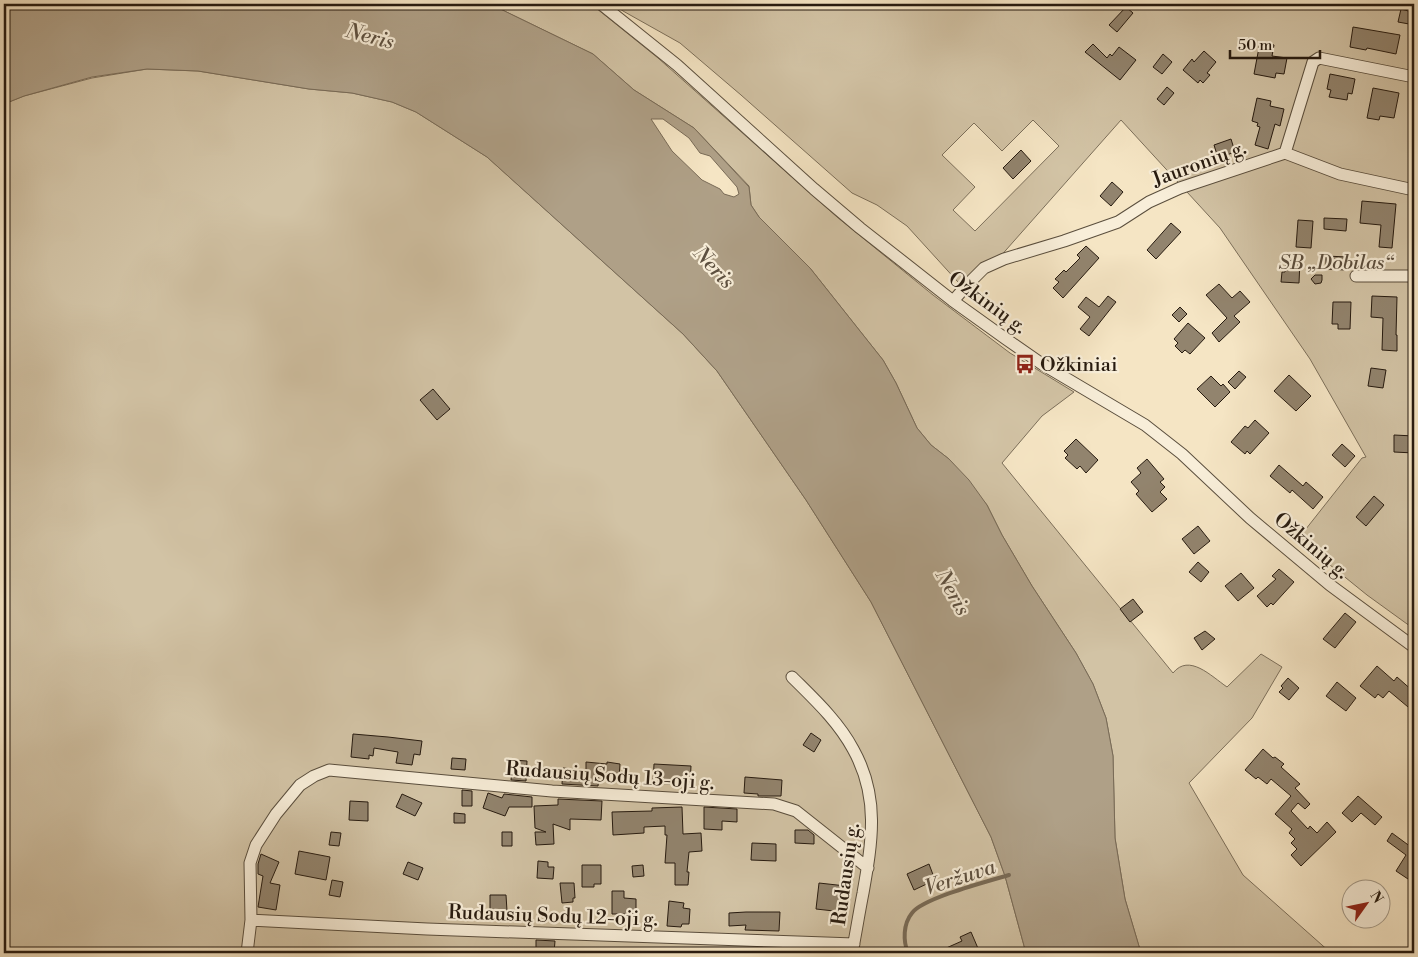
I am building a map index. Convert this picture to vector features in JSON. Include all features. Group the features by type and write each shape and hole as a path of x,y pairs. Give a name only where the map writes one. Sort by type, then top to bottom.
{"street":[{"name":"Ožkinių g.","path":"602,4 677,65 820,195 860,228 953,301 1042,364 1151,430 1182,454 1250,518 1330,585 1414,647"},
{"path":"1414,77 1319,58 1313,62 1285,154 1340,174 1414,190"},
{"name":"Jauronių g.","path":"953,301 984,268 1004,259 1118,222 1149,202 1180,188 1285,154"},
{"path":"1356,276 1414,276"},
{"name":"Rudausių g.","path":"792,677 838,725 853,748 863,768 871,801 873,823 868,868 853,949"},
{"name":"Rudausių Sodų 13-oji g.","path":"251,920 250,863 256,845 276,814 300,785 314,776 329,770 552,791 774,804 796,811 868,868"},
{"path":"247,953 251,920"},
{"name":"Rudausių Sodų 12-oji g.","path":"251,920 853,949"}],"green space":[{"path":"490,4 591,4 658,58 837,217 933,295 1010,353 1074,392 1042,416 1002,463 1173,673 1179,667 1193,666 1207,672 1227,687 1261,654 1282,667 1252,718 1189,783 1243,875 1331,953 1141,953 1125,899 1115,838 1113,756 1106,718 1093,684 1076,653 1032,586 987,505 949,459 931,445 917,428 883,360 810,268 759,217 751,205 749,186 694,128 634,90 593,54"},
{"name":"SB „Dobilas“","path":"613,4 1414,4 1414,629 1367,595 1298,539 1362,458 1366,457 1310,359 1220,228 1121,120 968,293 907,226 877,205 852,193 680,43","holes":["1033,120 1059,146 975,231 953,210 975,187 942,155 974,123 1002,151"]},
{"path":"147,69 198,71 309,89 352,93 392,102 416,112 487,157 683,334 717,371 806,500 871,602 991,837 1005,876 1026,953 4,953 4,104 24,96 92,78"}],"water":[{"name":"Neris","path":"4,4 490,4 593,54 634,90 694,128 749,187 751,205 759,217 810,268 883,360 917,428 931,445 949,459 969,480 987,505 1032,586 1076,653 1093,684 1106,718 1113,756 1115,838 1125,899 1141,953 1026,953 1005,876 991,837 871,602 806,500 717,371 683,334 487,157 416,112 392,102 352,93 309,89 198,71 147,69 92,77 24,96 4,104","holes":["651,119 663,119 689,138 700,153 710,156 737,187 739,194 734,197 724,194 720,189 702,180 672,151"]}],"building":[{"path":"1126,7 1133,13 1117,32 1109,25"},
{"path":"1401,9 1412,12 1409,24 1398,22"},
{"path":"1353,27 1400,35 1396,54 1367,48 1366,50 1350,47"},
{"path":"1260,42 1274,45 1272,56 1287,58 1284,74 1276,73 1275,78 1254,74"},
{"path":"1093,44 1107,58 1110,54 1112,56 1119,47 1136,60 1120,80 1085,52"},
{"path":"1204,51 1216,62 1207,73 1210,75 1203,83 1200,80 1198,83 1183,70 1192,59 1194,62"},
{"path":"1163,54 1172,62 1162,74 1153,67"},
{"path":"1330,74 1355,79 1352,94 1348,93 1347,100 1329,97 1331,90 1327,89"},
{"path":"1167,87 1174,93 1164,105 1157,99"},
{"path":"1373,88 1399,93 1394,118 1380,116 1379,120 1367,118"},
{"path":"1257,98 1271,101 1270,106 1284,109 1280,126 1275,124 1268,149 1255,145 1260,127 1257,126 1258,123 1252,121"},
{"path":"1231,139 1235,152 1218,158 1214,145"},
{"path":"1021,150 1031,161 1013,179 1003,168"},
{"path":"1112,182 1123,192 1111,206 1100,196"},
{"path":"1362,201 1396,204 1392,248 1379,247 1381,225 1360,223"},
{"path":"1324,218 1347,219 1346,231 1324,229"},
{"path":"1298,220 1313,221 1311,248 1296,247"},
{"path":"1171,223 1181,232 1156,259 1147,250"},
{"path":"1086,246 1099,258 1063,298 1053,288 1059,282 1055,279 1064,270 1066,272 1080,258 1077,255"},
{"path":"1326,256 1347,257 1346,270 1326,269"},
{"path":"1286,260 1300,261 1299,283 1281,282 1282,272 1285,272"},
{"path":"1315,275 1322,275 1321,283 1315,284 1311,279"},
{"path":"1219,284 1232,298 1240,291 1250,302 1234,316 1240,322 1219,342 1212,333 1227,318 1206,295"},
{"path":"1108,296 1116,302 1089,336 1080,329 1090,317 1078,307 1086,297 1099,307"},
{"path":"1372,296 1397,297 1397,351 1382,350 1383,318 1371,317"},
{"path":"1333,302 1351,302 1350,329 1338,329 1338,324 1332,324"},
{"path":"1180,307 1187,314 1179,322 1172,315"},
{"path":"1188,323 1205,338 1190,354 1185,350 1182,353 1175,346 1178,343 1174,339"},
{"path":"1371,368 1386,370 1383,388 1368,386"},
{"path":"1239,371 1246,377 1235,389 1228,382"},
{"path":"1289,375 1311,396 1296,411 1274,391"},
{"path":"1211,376 1221,386 1223,384 1230,392 1215,407 1197,389"},
{"path":"433,389 450,409 437,420 420,400"},
{"path":"1255,420 1269,433 1250,454 1247,451 1245,454 1231,442 1245,426 1248,428"},
{"path":"1394,435 1414,436 1414,453 1394,452"},
{"path":"1076,439 1098,460 1086,473 1080,466 1077,469 1065,458 1068,455 1064,451"},
{"path":"1342,444 1355,456 1345,467 1332,455"},
{"path":"1147,459 1164,479 1160,482 1165,487 1160,492 1167,499 1152,512 1136,494 1139,491 1131,482 1141,473 1137,468"},
{"path":"1279,465 1303,486 1306,482 1323,497 1313,509 1292,490 1290,493 1270,476"},
{"path":"1374,496 1384,505 1366,526 1356,517"},
{"path":"1198,526 1210,541 1194,554 1182,539"},
{"path":"1198,562 1209,572 1201,582 1189,572"},
{"path":"1279,569 1294,582 1273,605 1271,603 1267,607 1257,596 1276,579 1272,576"},
{"path":"1241,573 1254,588 1238,601 1225,586"},
{"path":"1133,599 1143,612 1130,622 1120,609"},
{"path":"1345,613 1356,622 1335,648 1323,639"},
{"path":"1205,631 1215,639 1202,650 1194,638"},
{"path":"1377,666 1394,681 1397,677 1414,692 1414,712 1389,691 1383,698 1378,694 1375,698 1360,686"},
{"path":"1288,678 1299,688 1289,700 1279,692 1283,688 1281,686"},
{"path":"1337,682 1356,698 1346,711 1326,696"},
{"path":"811,733 821,740 814,752 803,745"},
{"path":"353,734 422,741 420,755 414,754 412,765 396,763 398,752 374,748 373,756 369,755 369,759 351,757"},
{"path":"1263,749 1273,758 1275,757 1284,764 1281,767 1300,784 1295,788 1310,804 1305,809 1298,803 1291,811 1308,829 1310,826 1317,833 1327,822 1336,832 1301,866 1291,855 1297,849 1291,843 1295,839 1289,833 1292,829 1275,814 1291,796 1271,779 1267,784 1258,777 1256,779 1245,770"},
{"path":"452,758 466,759 465,770 451,769"},
{"path":"513,760 527,761 526,781 511,780"},
{"path":"586,762 620,764 619,778 599,775 598,786 562,784 563,768 586,770"},
{"path":"654,764 691,766 690,785 653,783"},
{"path":"745,777 782,780 781,796 758,796 758,794 744,793"},
{"path":"462,790 472,791 472,806 462,806"},
{"path":"488,793 502,798 504,794 532,797 532,807 509,807 505,816 483,808"},
{"path":"402,794 422,803 415,816 396,807"},
{"path":"1358,796 1382,817 1375,825 1361,813 1352,822 1342,813"},
{"path":"558,799 602,801 601,820 570,819 570,830 553,824 554,844 536,845 535,832 546,832 535,828 534,806 558,805"},
{"path":"350,801 368,802 368,821 349,820"},
{"path":"682,807 683,834 701,833 702,851 689,852 688,885 675,885 675,863 665,863 667,835 665,835 665,826 644,827 644,833 613,835 612,812 652,811 652,808"},
{"path":"704,807 737,809 737,822 722,821 722,830 704,829"},
{"path":"454,813 465,814 465,823 454,823"},
{"path":"795,830 808,830 814,835 814,844 795,843"},
{"path":"331,832 341,833 339,846 329,845"},
{"path":"502,832 512,832 512,846 502,846"},
{"path":"1392,833 1411,847 1414,842 1414,883 1396,871 1406,855 1387,841"},
{"path":"752,843 776,844 776,861 751,860"},
{"path":"299,851 330,857 326,880 295,874"},
{"path":"261,854 279,862 270,883 280,885 276,910 258,907 263,876 258,874"},
{"path":"538,861 548,862 548,867 554,867 553,879 537,878"},
{"path":"408,862 423,868 418,880 403,874"},
{"path":"929,864 935,880 914,890 907,874"},
{"path":"582,865 601,865 601,884 594,884 594,887 582,887"},
{"path":"643,865 644,876 633,877 632,866"},
{"path":"332,880 343,882 340,897 329,895"},
{"path":"560,883 574,883 575,898 573,898 573,902 562,903"},
{"path":"819,883 846,886 843,912 816,909"},
{"path":"612,891 624,891 624,898 636,899 636,914 612,914"},
{"path":"490,895 506,895 507,911 490,911"},
{"path":"669,901 684,903 683,908 690,909 689,924 682,924 681,927 667,926"},
{"path":"780,912 779,931 745,930 746,925 729,926 729,913"},
{"path":"971,932 980,953 935,953 962,941 960,937"},
{"path":"536,940 555,941 554,953 536,952"}],"waterway":[{"name":"Veržuva","path":"908,953 905,943 905,927 909,917 919,907 942,896 1009,875"}],"place":[{"name":"Ožkiniai","path":"1025,364"}]}
